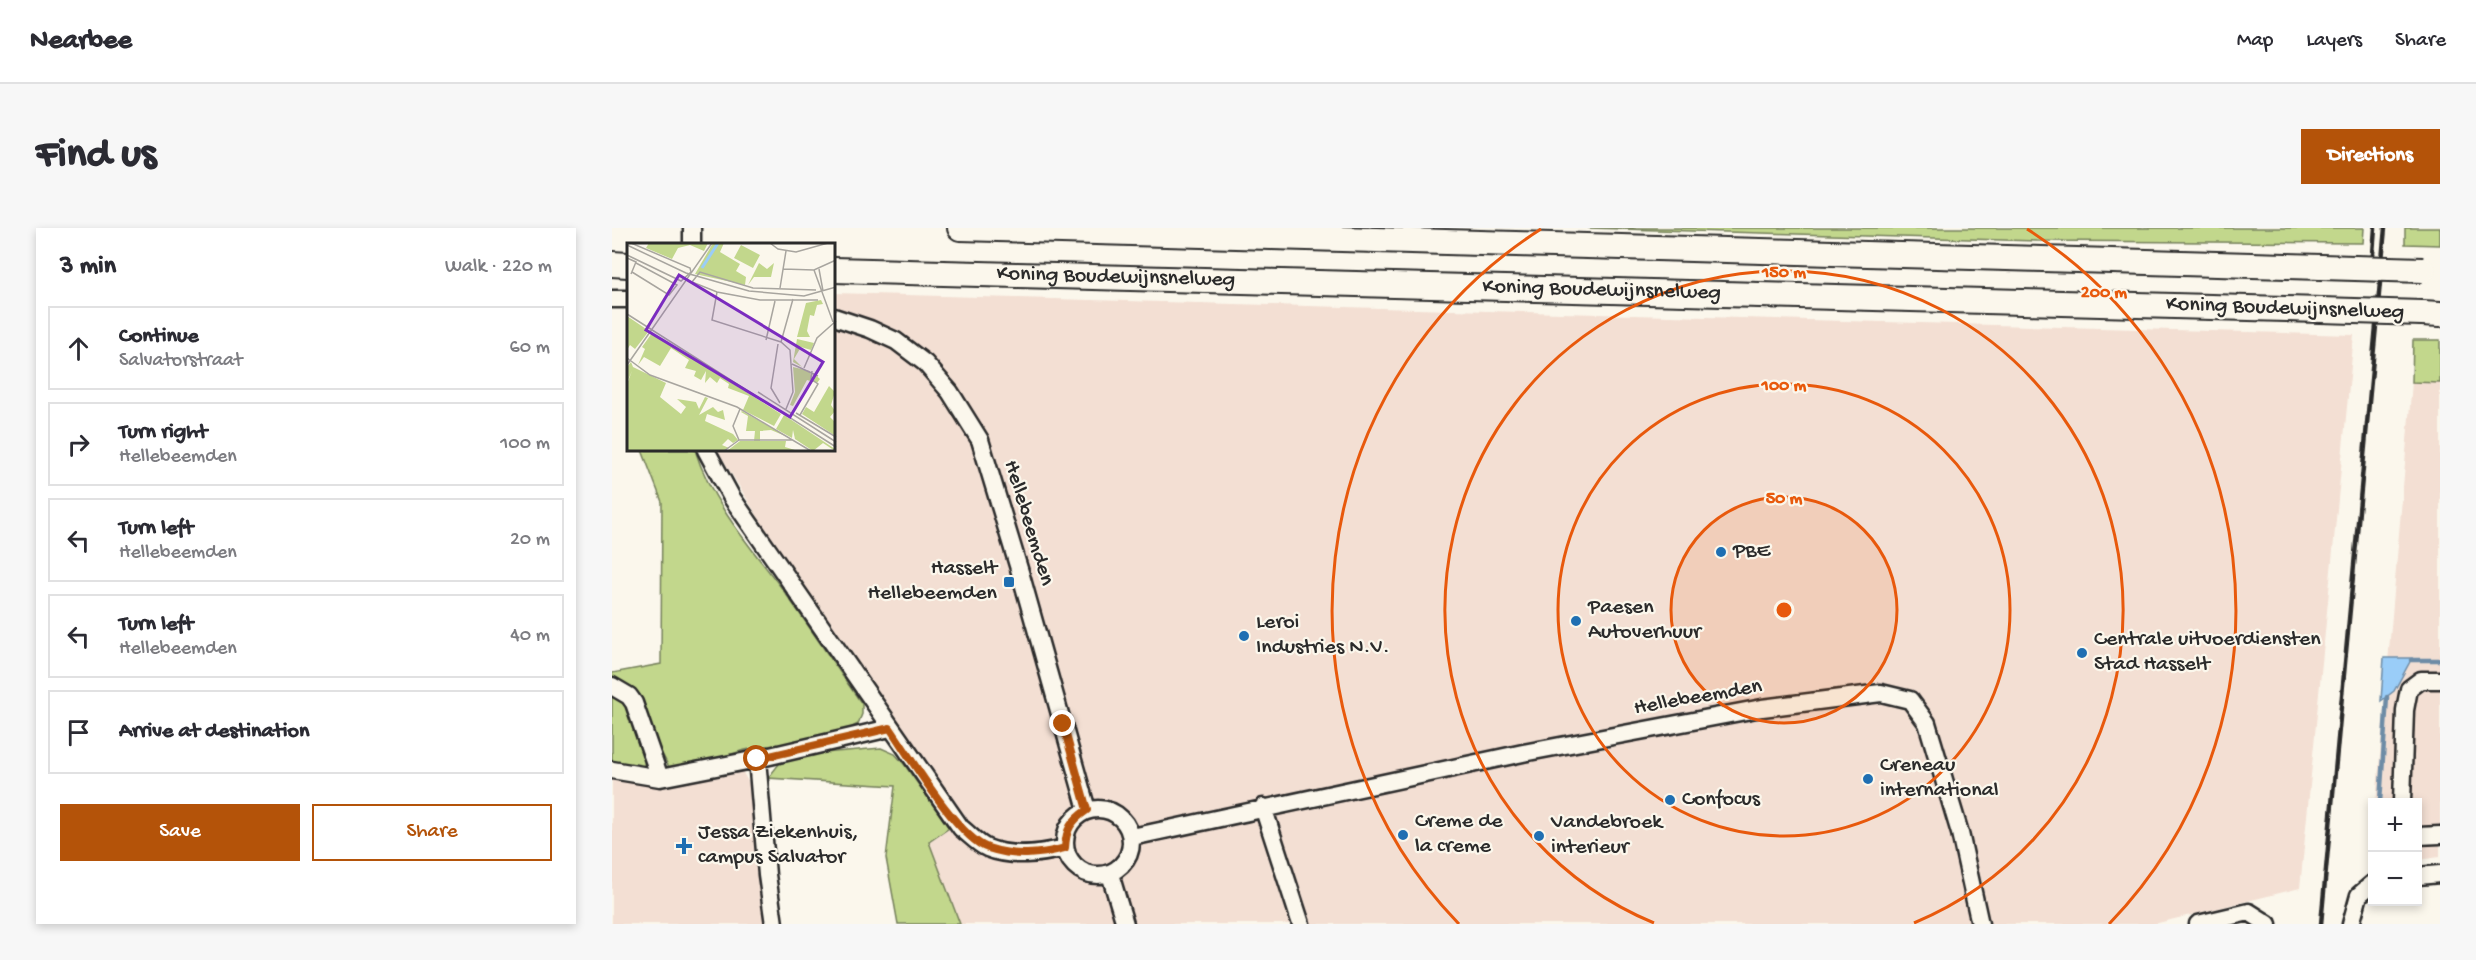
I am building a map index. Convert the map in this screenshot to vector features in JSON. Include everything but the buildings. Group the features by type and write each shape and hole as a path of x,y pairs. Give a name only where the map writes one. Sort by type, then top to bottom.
{"highway":[{"name":"Koning Boudewijnsnelweg","path":"960,228 2431,270"},
{"path":"612,264 627,265"},
{"name":"Koning Boudewijnsnelweg","path":"836,270 2431,314"}],"street":[{"name":"Hellebeemden","path":"836,318 896,341 925,363 950,392 980,440 1087,810"},
{"path":"707,452 732,498 961,828 986,848 1035,855 1065,848"},
{"path":"2402,798 2405,710 2409,689 2421,680 2440,680"},
{"path":"612,686 629,696 634,703 660,778"},
{"name":"Hellebeemden","path":"1132,837 1263,807 1523,753 1750,710 1881,693 1910,700 1927,723 1960,833 1980,924"},
{"path":"612,770 660,778 757,759 890,728"},
{"path":"757,759 767,875 774,924"},
{"path":"1263,807 1301,924"},
{"path":"1102,809 1116,813 1126,824 1132,837 1127,859 1120,868 1110,874 1096,876 1082,872 1071,862 1065,848 1066,833 1074,819 1087,810 1102,809"},
{"path":"2422,836 2440,835"},
{"path":"1110,874 1125,924"},
{"path":"2422,876 2440,874"},
{"path":"2351,924 2359,895 2368,888"},
{"path":"2198,924 2248,912 2268,924"}],"shaded area":[{"path":"836,293 2354,335 2300,888 2154,924 960,924 929,842 966,817 777,548 718,452 836,452"},
{"path":"2412,382 2440,383 2440,857 2422,859 2422,798 2376,798"},
{"name":"Jessa Ziekenhuis, campus Salvator","path":"742,771 754,792 760,901 766,924 612,924 612,780 660,787 715,774"}],"green space":[{"path":"1588,228 2364,228 2363,243 2037,241"},
{"path":"2405,228 2440,228 2440,245 2405,244"},
{"path":"2413,340 2440,340 2440,383 2412,382"},
{"path":"643,452 696,452 711,488 733,524 793,604 862,704 862,714 858,724 819,738 745,750 688,766 669,767 650,731 612,681 612,673 661,664 662,502"},
{"path":"612,692 627,703 645,759 644,765 640,768 612,763"},
{"path":"881,748 895,754 904,764 949,828 929,842 960,924 898,924 886,858 895,786 768,778 779,764 801,755"}],"water":[{"path":"2384,658 2412,658 2394,691 2381,701"}],"waterway":[{"path":"2411,660 2440,660"},
{"path":"2380,798 2387,697"}],"railway":[{"path":"2371,279 2375,228"},
{"path":"2321,924 2385,228"}],"place":[{"name":"PBE","path":"1721,552"},
{"name":"Hasselt Hellebeemden","path":"1009,582"},
{"name":"Paesen Autoverhuur","path":"1576,621"},
{"name":"Leroi Industries N.V.","path":"1244,636"},
{"name":"Centrale uitvoerdiensten Stad Hasselt","path":"2082,653"},
{"name":"Creneau international","path":"1868,779"},
{"name":"Confocus","path":"1670,800"},
{"name":"Creme de la creme","path":"1403,835"},
{"name":"Vandebroek interieur","path":"1539,836"},
{"name":"Jessa Ziekenhuis, campus Salvator","path":"684,846"}],"route":[{"path":"757,759 890,728 961,828 986,848 1035,855 1065,848 1066,833 1074,819 1087,810 1063,724"}]}
